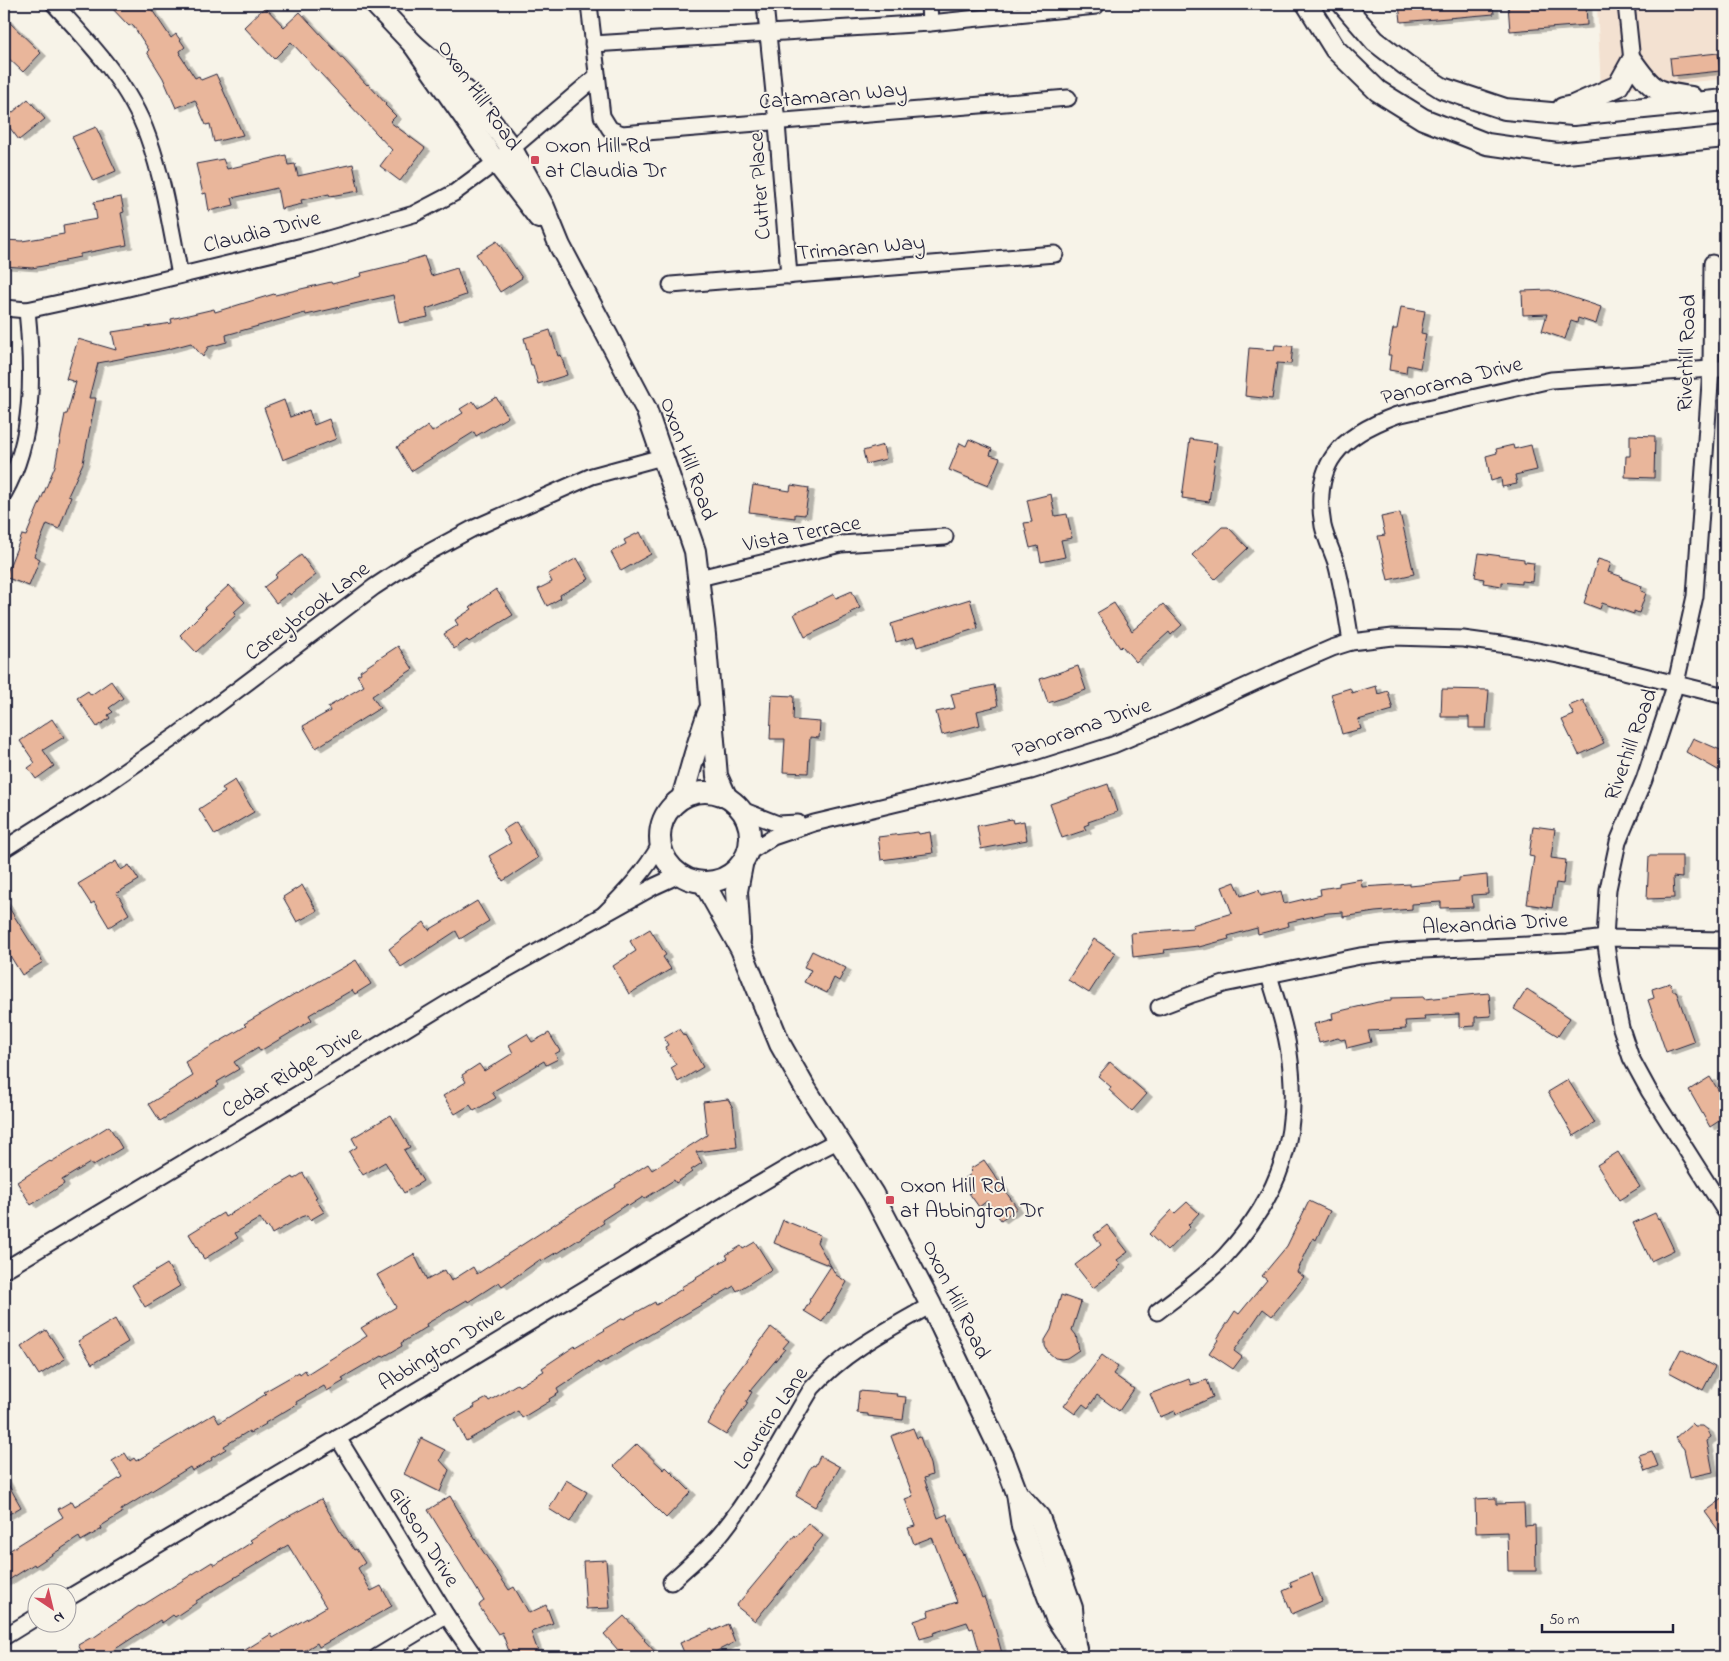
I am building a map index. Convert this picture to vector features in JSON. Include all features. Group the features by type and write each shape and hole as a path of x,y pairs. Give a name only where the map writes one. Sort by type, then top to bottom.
{"main road":[{"name":"Oxon Hill Road","path":"375,4 413,44 442,68 473,98 512,149 544,208 560,246 646,409 695,551 717,776 726,796"},
{"path":"1307,4 1335,49 1378,91 1423,119 1487,144 1557,154 1725,137"},
{"path":"1343,4 1375,41 1406,65 1442,88 1505,109 1573,115 1723,100"},
{"name":"Oxon Hill Road","path":"413,44 496,162 560,246"},
{"path":"1542,112 1573,106 1618,86 1632,61 1648,84 1656,90 1723,100"},
{"name":"Oxon Hill Road","path":"682,798 698,739 711,706"},
{"path":"704,792 726,796 742,810 749,823 751,838 745,858 732,875 718,881 704,883 679,875 670,867 660,845 661,827 668,810 682,798 704,792"},
{"name":"Oxon Hill Road","path":"741,949 736,892 745,858"},
{"name":"Oxon Hill Road","path":"704,883 741,949 780,1044 805,1088 873,1194 931,1305 988,1422 1017,1492 1039,1517 1072,1608 1077,1653"}],"street":[{"path":"54,4 106,64 125,91 142,123 157,166 180,275"},
{"path":"589,4 597,76"},
{"name":"Cutter Place","path":"765,4 789,276"},
{"path":"929,4 930,23"},
{"path":"1626,4 1632,61"},
{"path":"593,44 930,23 1096,5"},
{"name":"Claudia Drive","path":"4,308 28,310 311,244 414,214 454,192 496,162 597,76"},
{"name":"Catamaran Way","path":"597,76 602,116 606,124 615,132 629,135 1068,98"},
{"name":"Trimaran Way","path":"670,286 1055,254"},
{"name":"Riverhill Road","path":"1712,262 1718,369 1695,596 1676,683 1644,780 1618,842 1608,889 1605,938 1621,1028 1631,1058 1649,1091 1725,1211"},
{"path":"4,493 16,468 26,431 31,364 28,310"},
{"name":"Panorama Drive","path":"1351,642 1336,562 1323,528 1320,498 1325,470 1334,454 1348,440 1373,425 1397,415 1551,380 1718,369"},
{"name":"Careybrook Lane","path":"4,849 176,736 374,587 418,558 472,529 592,476 662,457"},
{"name":"Vista Terrace","path":"699,578 841,544 945,537"},
{"name":"Panorama Drive","path":"745,858 773,837 814,823 1031,771 1113,746 1288,667 1351,642 1392,637 1463,639 1507,645 1563,656 1725,696"},
{"name":"Panorama Drive","path":"742,810 778,824 814,823"},
{"name":"Cedar Ridge Drive","path":"603,915 648,866 660,845"},
{"name":"Cedar Ridge Drive","path":"4,1270 461,995 655,886 679,875"},
{"name":"Alexandria Drive","path":"1159,1007 1207,988 1360,956 1403,951 1567,943 1605,938 1725,940"},
{"path":"1157,1312 1193,1285 1224,1257 1236,1243 1258,1214 1268,1195 1289,1142 1293,1082 1289,1050 1269,975"},
{"name":"Abbington Drive","path":"78,1592 736,1198 839,1140"},
{"name":"Loureiro Lane","path":"671,1582 710,1546 724,1530 752,1489 812,1388 820,1379 859,1347 931,1305"},
{"name":"Gibson Drive","path":"338,1438 446,1615 475,1657"},
{"path":"377,1657 446,1615"},
{"path":"4,1637 28,1622"}],"shaded area":[{"path":"1597,4 1725,4 1725,79 1601,90"}],"building":[{"path":"108,4 148,4 171,38 176,34 185,47 180,51 180,55 195,78 199,76 201,80 216,74 243,135 214,142 210,124 206,125 195,100 176,108 163,78 147,52 149,50 132,24 129,26"},
{"path":"1399,4 1493,4 1494,14 1401,22"},
{"path":"1508,4 1586,4 1587,25 1510,31"},
{"path":"265,7 284,27 300,12 396,116 390,122 425,148 400,181 380,166 392,150 291,42 274,59 244,27"},
{"path":"4,17 41,53 23,72 4,54"},
{"path":"1718,53 1720,71 1672,76 1670,58"},
{"path":"28,99 45,119 19,140 4,120"},
{"path":"96,127 116,171 93,181 72,137"},
{"path":"286,155 288,165 295,164 298,176 353,164 359,191 330,196 329,194 301,200 302,204 281,209 277,188 232,198 234,205 209,211 206,193 203,194 196,164 223,159 227,169"},
{"path":"121,197 124,212 121,213 127,245 80,254 80,257 65,260 65,262 32,268 4,266 4,240 22,241 64,234 63,225 97,219 94,202"},
{"path":"497,241 522,278 500,292 476,254"},
{"path":"424,256 431,276 457,268 466,295 426,309 428,317 399,323 393,295 306,315 305,313 226,335 227,342 208,347 203,357 191,343 98,363 89,398 96,398 83,463 68,496 71,497 59,529 47,524 34,556 40,559 29,586 5,577 22,535 26,536 55,466 65,414 67,414 76,382 66,379 78,339 116,350 112,332 172,323 171,319 214,309 215,312 274,294 331,282 332,284 362,276 361,273"},
{"path":"1550,290 1601,307 1596,324 1578,318 1577,323 1571,321 1565,339 1542,331 1547,314 1523,315 1522,291"},
{"path":"1401,307 1425,311 1421,333 1426,334 1420,368 1407,365 1406,373 1389,370 1391,355 1388,355 1393,329 1397,329"},
{"path":"550,330 558,356 561,355 567,375 538,384 524,338"},
{"path":"1275,345 1293,346 1291,364 1277,363 1272,399 1245,396 1249,348 1274,350"},
{"path":"496,397 508,417 476,436 474,432 411,471 397,447 428,426 432,432 463,413 460,409 473,401 478,408"},
{"path":"284,400 290,417 309,410 314,425 329,419 336,439 283,460 264,408"},
{"path":"1630,435 1655,436 1654,478 1625,477 1626,456 1630,456"},
{"path":"969,439 992,449 990,455 1000,458 988,486 949,470 960,443 966,446"},
{"path":"1190,439 1217,443 1209,502 1182,498"},
{"path":"883,445 886,459 866,464 863,451"},
{"path":"1513,445 1514,449 1531,445 1537,470 1515,475 1517,484 1502,487 1501,478 1491,481 1486,456 1497,453 1496,449"},
{"path":"753,485 790,491 791,485 809,488 805,515 795,514 795,518 749,512"},
{"path":"1051,494 1055,516 1067,514 1072,538 1061,540 1065,557 1041,562 1038,546 1030,548 1024,523 1032,522 1027,500"},
{"path":"1400,513 1414,574 1388,580 1378,536 1385,535 1381,517"},
{"path":"1222,527 1228,527 1248,548 1215,579 1192,555"},
{"path":"640,532 651,554 621,571 611,552 626,544 624,540"},
{"path":"1479,553 1524,559 1524,562 1534,563 1532,582 1521,581 1521,584 1502,582 1502,586 1483,583 1484,579 1475,577"},
{"path":"301,555 316,575 276,603 264,587 277,577 275,575"},
{"path":"577,558 589,579 560,595 561,598 547,606 538,589 552,582 548,574"},
{"path":"1598,559 1611,563 1608,572 1642,586 1641,591 1646,593 1639,613 1634,611 1634,614 1602,603 1600,609 1584,603"},
{"path":"229,585 245,602 234,612 236,615 196,652 180,635 206,609 204,608"},
{"path":"496,589 513,615 454,649 444,634 458,625 455,620 472,609 470,607"},
{"path":"852,591 860,608 851,612 852,614 805,637 794,614 834,594 836,598"},
{"path":"970,599 978,628 917,647 914,637 896,642 891,624"},
{"path":"1114,603 1132,631 1163,604 1182,625 1171,635 1169,632 1136,662 1122,646 1120,648 1097,613"},
{"path":"398,646 413,669 372,696 380,708 316,748 303,726 330,711 328,707 364,686 357,675 361,673 360,671"},
{"path":"1078,666 1086,690 1048,703 1040,679"},
{"path":"111,681 123,698 109,708 113,712 108,715 110,718 97,727 77,698 88,691 91,695"},
{"path":"994,685 998,706 977,711 980,725 942,735 936,712 955,708 951,694"},
{"path":"1376,686 1378,694 1388,691 1393,710 1358,720 1361,729 1342,734 1331,694 1350,688 1352,693"},
{"path":"1442,689 1489,690 1486,728 1469,728 1469,717 1441,717"},
{"path":"772,695 794,696 793,720 820,722 819,738 810,737 808,773 783,772 785,739 770,739"},
{"path":"1583,700 1604,743 1579,755 1562,720 1574,715 1569,706"},
{"path":"52,719 64,737 43,750 54,766 36,779 28,768 35,763 20,741"},
{"path":"1693,738 1725,752 1725,774 1686,752"},
{"path":"235,780 254,812 215,835 199,809 225,792 222,788"},
{"path":"1108,784 1117,812 1088,822 1089,824 1084,826 1086,830 1062,838 1050,804"},
{"path":"1012,819 1013,823 1024,821 1027,840 981,849 977,826"},
{"path":"516,822 538,858 503,881 489,856 511,843 503,830"},
{"path":"1533,826 1555,829 1551,858 1566,860 1563,884 1556,883 1552,908 1527,904 1534,857 1529,856"},
{"path":"918,832 919,834 930,832 933,853 881,860 878,837"},
{"path":"1649,856 1682,856 1682,878 1673,877 1674,898 1647,899"},
{"path":"116,861 121,870 129,865 139,880 117,893 129,914 109,927 94,902 91,904 78,884"},
{"path":"1487,875 1488,894 1472,895 1473,907 1441,908 1441,902 1412,904 1412,909 1343,917 1343,912 1328,913 1288,922 1289,926 1258,934 1257,928 1228,936 1229,939 1199,947 1164,950 1165,953 1133,957 1131,933 1193,928 1192,925 1232,913 1222,887 1235,882 1241,896 1259,890 1261,896 1281,891 1284,904 1321,895 1320,889 1339,886 1339,883 1361,879 1362,887 1410,884 1410,886 1459,881 1459,878"},
{"path":"302,885 317,911 297,922 283,897"},
{"path":"4,900 43,962 22,975 4,946"},
{"path":"477,901 489,921 460,939 456,931 401,967 389,949 424,922 429,930"},
{"path":"650,929 666,955 663,957 671,969 629,994 613,966 636,951 630,941"},
{"path":"1094,939 1115,953 1089,993 1068,980"},
{"path":"812,951 846,968 839,981 834,978 827,993 804,982 811,970 804,967"},
{"path":"356,960 371,984 355,994 352,990 309,1015 312,1020 260,1051 258,1047 234,1062 239,1069 217,1082 219,1085 160,1121 149,1104 193,1076 185,1062 246,1026 244,1024"},
{"path":"1670,983 1673,991 1676,991 1694,1042 1666,1052 1648,1000 1654,998 1652,989"},
{"path":"1527,989 1570,1018 1558,1036 1514,1009"},
{"path":"1489,993 1491,1016 1475,1017 1475,1026 1459,1027 1459,1014 1424,1016 1425,1020 1405,1021 1406,1029 1368,1031 1371,1042 1347,1048 1345,1039 1341,1040 1338,1038 1319,1043 1314,1024 1333,1019 1332,1013 1378,1002 1391,1001 1391,998 1424,997 1424,999"},
{"path":"679,1029 685,1035 703,1067 678,1082 671,1068 676,1065 665,1047 668,1045 664,1038"},
{"path":"549,1033 560,1051 555,1054 558,1059 546,1065 544,1061 492,1092 496,1098 474,1111 470,1105 455,1114 443,1096 466,1082 462,1075 479,1064 484,1071 513,1053 509,1045 527,1034 532,1042"},
{"path":"1110,1062 1147,1094 1132,1111 1109,1090 1111,1087 1098,1076"},
{"path":"1710,1077 1725,1101 1725,1117 1710,1127 1689,1090"},
{"path":"1568,1080 1595,1123 1574,1136 1548,1092"},
{"path":"728,1099 733,1108 737,1147 696,1152 702,1163 676,1183 674,1180 644,1199 643,1197 629,1206 627,1204 602,1220 604,1223 558,1253 542,1261 541,1259 502,1286 499,1282 468,1302 467,1300 426,1324 427,1327 401,1343 402,1346 342,1378 344,1381 327,1391 324,1386 296,1402 297,1404 266,1424 250,1433 249,1431 224,1446 226,1449 211,1458 212,1460 192,1471 190,1467 121,1510 122,1513 101,1526 102,1529 81,1541 79,1537 35,1566 34,1564 4,1583 4,1554 63,1517 58,1509 72,1501 75,1506 122,1477 112,1461 125,1453 130,1461 134,1458 136,1461 214,1414 219,1423 266,1394 264,1392 299,1372 300,1374 305,1370 307,1374 367,1336 361,1328 396,1307 377,1275 414,1254 427,1280 445,1270 451,1281 473,1267 477,1274 576,1210 616,1187 615,1185 648,1164 652,1170 707,1135 703,1102"},
{"path":"391,1115 410,1147 404,1150 423,1181 404,1193 385,1162 363,1175 349,1152 357,1147 352,1138"},
{"path":"109,1126 122,1148 92,1166 90,1163 62,1180 64,1184 31,1205 17,1182"},
{"path":"1618,1152 1640,1187 1619,1200 1597,1165"},
{"path":"984,1160 1017,1208 1001,1220 987,1201 979,1207 969,1193 972,1191 964,1179 971,1174 972,1171 970,1169"},
{"path":"303,1173 324,1212 310,1220 307,1215 301,1217 272,1234 268,1226 266,1228 260,1218 235,1233 238,1238 204,1259 189,1234 223,1213 225,1217"},
{"path":"1309,1201 1330,1211 1316,1240 1313,1238 1297,1272 1304,1277 1272,1316 1263,1309 1234,1351 1242,1357 1233,1369 1209,1353 1235,1311 1239,1314 1267,1280 1262,1276 1287,1246"},
{"path":"1187,1202 1199,1213 1188,1225 1190,1227 1167,1251 1149,1234 1172,1210 1175,1213"},
{"path":"1655,1213 1674,1250 1651,1261 1633,1223"},
{"path":"783,1220 820,1235 817,1242 831,1266 774,1243"},
{"path":"1107,1225 1128,1252 1117,1260 1121,1265 1119,1268 1093,1288 1075,1265 1101,1245 1094,1235"},
{"path":"755,1242 772,1269 737,1291 734,1286 599,1364 598,1362 557,1389 559,1393 549,1399 550,1401 522,1418 518,1411 466,1441 454,1419 475,1407 474,1405 487,1398 489,1401 517,1384 519,1386 544,1371 542,1368 575,1346 623,1318 655,1302 656,1305 682,1289 681,1287 696,1277 728,1258 726,1255 741,1246 743,1249"},
{"path":"167,1264 180,1286 145,1307 132,1285"},
{"path":"831,1266 836,1275 847,1282 822,1322 804,1311"},
{"path":"1061,1295 1081,1302 1072,1330 1076,1335 1079,1350 1062,1359 1055,1358 1048,1352 1045,1346 1045,1340 1051,1330"},
{"path":"115,1319 128,1342 92,1364 78,1341"},
{"path":"771,1327 789,1341 783,1348 785,1349 750,1391 752,1392 746,1402 748,1403 726,1435 708,1424 727,1390 725,1389"},
{"path":"46,1330 65,1359 39,1375 21,1347"},
{"path":"1681,1349 1715,1367 1703,1390 1669,1372"},
{"path":"1102,1355 1118,1367 1113,1374 1134,1389 1119,1411 1097,1395 1088,1408 1083,1404 1075,1414 1064,1406"},
{"path":"1189,1379 1191,1385 1207,1380 1213,1397 1176,1414 1175,1411 1160,1417 1150,1394"},
{"path":"859,1391 897,1394 896,1396 906,1397 903,1420 857,1413"},
{"path":"1692,1423 1695,1426 1703,1426 1708,1430 1711,1438 1707,1441 1713,1472 1690,1477 1684,1449 1675,1438"},
{"path":"913,1428 917,1438 920,1437 930,1464 932,1475 924,1478 938,1518 947,1514 957,1544 964,1554 982,1598 984,1597 1003,1657 981,1657 973,1628 970,1629 967,1622 920,1639 914,1621 929,1616 928,1611 957,1602 932,1537 914,1544 908,1528 915,1526 905,1499 913,1496 891,1436"},
{"path":"421,1438 445,1450 440,1460 449,1470 440,1492 404,1474"},
{"path":"637,1444 664,1470 666,1467 691,1492 666,1518 614,1466"},
{"path":"1652,1451 1658,1466 1645,1471 1639,1455"},
{"path":"820,1456 840,1467 815,1507 796,1496 809,1470 813,1465 815,1466"},
{"path":"4,1477 21,1507 4,1517"},
{"path":"566,1480 587,1492 570,1522 549,1509"},
{"path":"450,1496 478,1544 509,1590 514,1587 529,1613 546,1605 553,1623 531,1632 540,1657 511,1657 502,1632 498,1634 479,1606 484,1601 428,1510"},
{"path":"1725,1497 1725,1539 1705,1512"},
{"path":"1496,1498 1496,1504 1524,1503 1525,1526 1535,1525 1536,1571 1508,1571 1507,1532 1476,1533 1475,1499"},
{"path":"321,1499 344,1538 346,1538 354,1550 356,1549 365,1563 358,1568 371,1591 381,1586 392,1606 319,1647 317,1643 294,1657 234,1657 271,1634 273,1638 326,1607 288,1545 196,1601 196,1603 175,1617 173,1615 162,1623 160,1620 103,1657 85,1657 78,1645 93,1638 139,1606 212,1562 214,1565 227,1558 252,1542 250,1540"},
{"path":"808,1523 823,1536 755,1621 736,1606 795,1535 796,1537"},
{"path":"606,1560 610,1608 586,1609 583,1561"},
{"path":"1312,1573 1322,1601 1292,1614 1283,1591 1292,1587 1290,1582"},
{"path":"624,1616 660,1657 610,1657 618,1650 604,1634"},
{"path":"728,1624 735,1642 705,1657 686,1657 680,1643"}],"place":[{"name":"Oxon Hill Rd at Claudia Dr","path":"535,160"},
{"name":"Oxon Hill Rd at Abbington Dr","path":"890,1200"}]}
